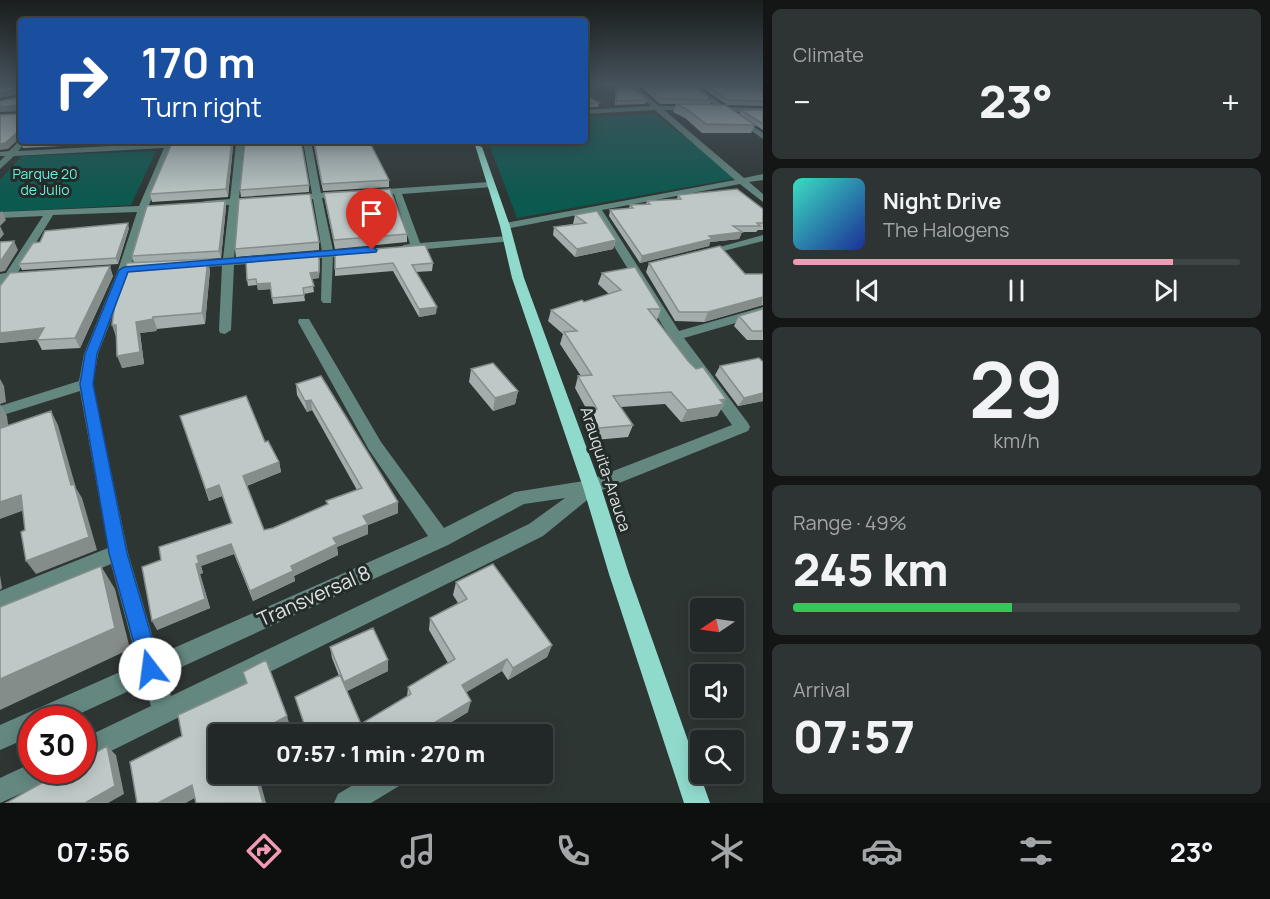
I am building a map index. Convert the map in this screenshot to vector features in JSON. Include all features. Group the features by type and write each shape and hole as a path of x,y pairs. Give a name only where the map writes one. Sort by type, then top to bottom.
{"main road":[{"name":"Arauquita-Arauca","path":"476,144 507,232 518,278 592,487 622,585 697,803"}],"street":[{"path":"676,122 763,200"},
{"path":"744,122 763,136"},
{"path":"0,166 20,144"},
{"path":"92,150 95,144"},
{"path":"0,154 174,144"},
{"path":"165,712 150,669 118,553 86,384 91,354 124,270 143,208 174,144"},
{"path":"225,330 228,263 240,144"},
{"path":"307,144 315,196 328,254 327,300"},
{"path":"394,248 416,247 507,232 596,209 763,177"},
{"path":"362,193 489,185"},
{"path":"397,191 416,247"},
{"path":"280,199 350,194"},
{"path":"200,205 269,200"},
{"path":"0,215 166,207"},
{"path":"596,209 639,269 676,336 763,310"},
{"path":"0,291 5,277 50,213"},
{"path":"687,257 763,238"},
{"path":"182,266 361,251"},
{"path":"5,277 44,274"},
{"path":"304,322 375,446 441,539"},
{"name":"Transversal 8","path":"69,706 441,539 521,496 592,487 742,427 676,336"},
{"path":"0,411 86,384"},
{"name":"Transversal 8","path":"96,745 537,530 592,487"},
{"path":"0,601 118,553"},
{"path":"0,738 18,730"},
{"path":"0,791 18,782"},
{"path":"347,803 378,784"}],"green space":[{"path":"588,122 666,122 737,178 517,218 489,144 588,144"},
{"name":"Parque 20 de Julio","path":"156,151 131,205 0,212 0,180 22,156"}],"building":[{"path":"0,122 18,122 18,132 5,143 0,144"},
{"path":"704,122 751,122 755,125"},
{"path":"172,144 232,144 226,189 150,194"},
{"path":"245,144 302,144 309,185 240,190"},
{"path":"315,144 371,144 389,180 322,184"},
{"path":"390,189 407,234 334,240 324,193"},
{"path":"737,189 763,209 763,223 757,223 760,226 733,226 742,232 709,236 712,239 642,256 610,210 633,208 630,205 650,204 647,201 681,199 678,195"},
{"path":"310,194 319,242 235,249 239,199"},
{"path":"225,201 219,251 132,256 147,206"},
{"path":"597,211 616,240 577,249 554,227 586,223 575,215"},
{"path":"128,223 116,258 19,264 33,243 40,242 45,231"},
{"path":"14,241 0,262 0,242"},
{"path":"425,245 433,263 412,265 437,307 419,309 393,263 335,269 335,252"},
{"path":"720,246 745,274 763,274 763,297 708,312 679,312 649,263"},
{"path":"319,255 319,272 310,273 314,286 303,288 304,295 272,298 270,283 257,284 256,279 247,280 246,261"},
{"path":"208,259 202,313 153,317 153,319 136,322 140,352 117,356 116,325 112,325 117,289 127,263"},
{"path":"110,266 75,338 37,340 44,328 0,333 0,286 10,273"},
{"path":"635,267 661,309 648,309 688,361 696,369 703,367 726,399 720,400 724,404 687,410 671,392 613,396 633,425 599,428 589,410 597,409 578,376 592,375 564,332 577,331 551,310 621,290 602,273"},
{"path":"763,309 763,331 752,331 739,316"},
{"path":"759,358 763,362 763,393 744,398 720,366"},
{"path":"493,363 518,391 495,398 471,369"},
{"path":"321,376 398,502 363,516 368,524 333,538 337,544 291,566 293,571 250,591 231,544 197,556 199,563 196,564 205,599 152,621 142,567 161,560 159,547 232,523 219,485 206,490 180,416 246,396 265,442 268,441 279,462 243,476 264,530 328,504 326,501 362,488 311,400 305,401 296,384"},
{"path":"51,411 71,485 74,484 89,537 26,561 21,532 25,530 21,495 0,502 0,414 1,428"},
{"path":"493,564 552,645 513,668 507,659 462,685 471,701 432,724 361,724 411,694 408,687 455,659 430,618 467,599 456,582"},
{"path":"101,566 115,628 0,679 0,607"},
{"path":"373,628 388,660 344,682 330,647"},
{"path":"266,660 287,716 272,724 208,724 208,784 258,784 263,803 196,803 192,785 158,803 137,803 130,762 182,736 178,715 247,683 243,672"},
{"path":"340,675 361,724 304,724 295,697"},
{"path":"107,746 115,786 85,803 6,803 40,784 96,784 96,752"}],"route":[{"path":"150,669 118,553 86,384 91,354 124,270 372,250"}]}
